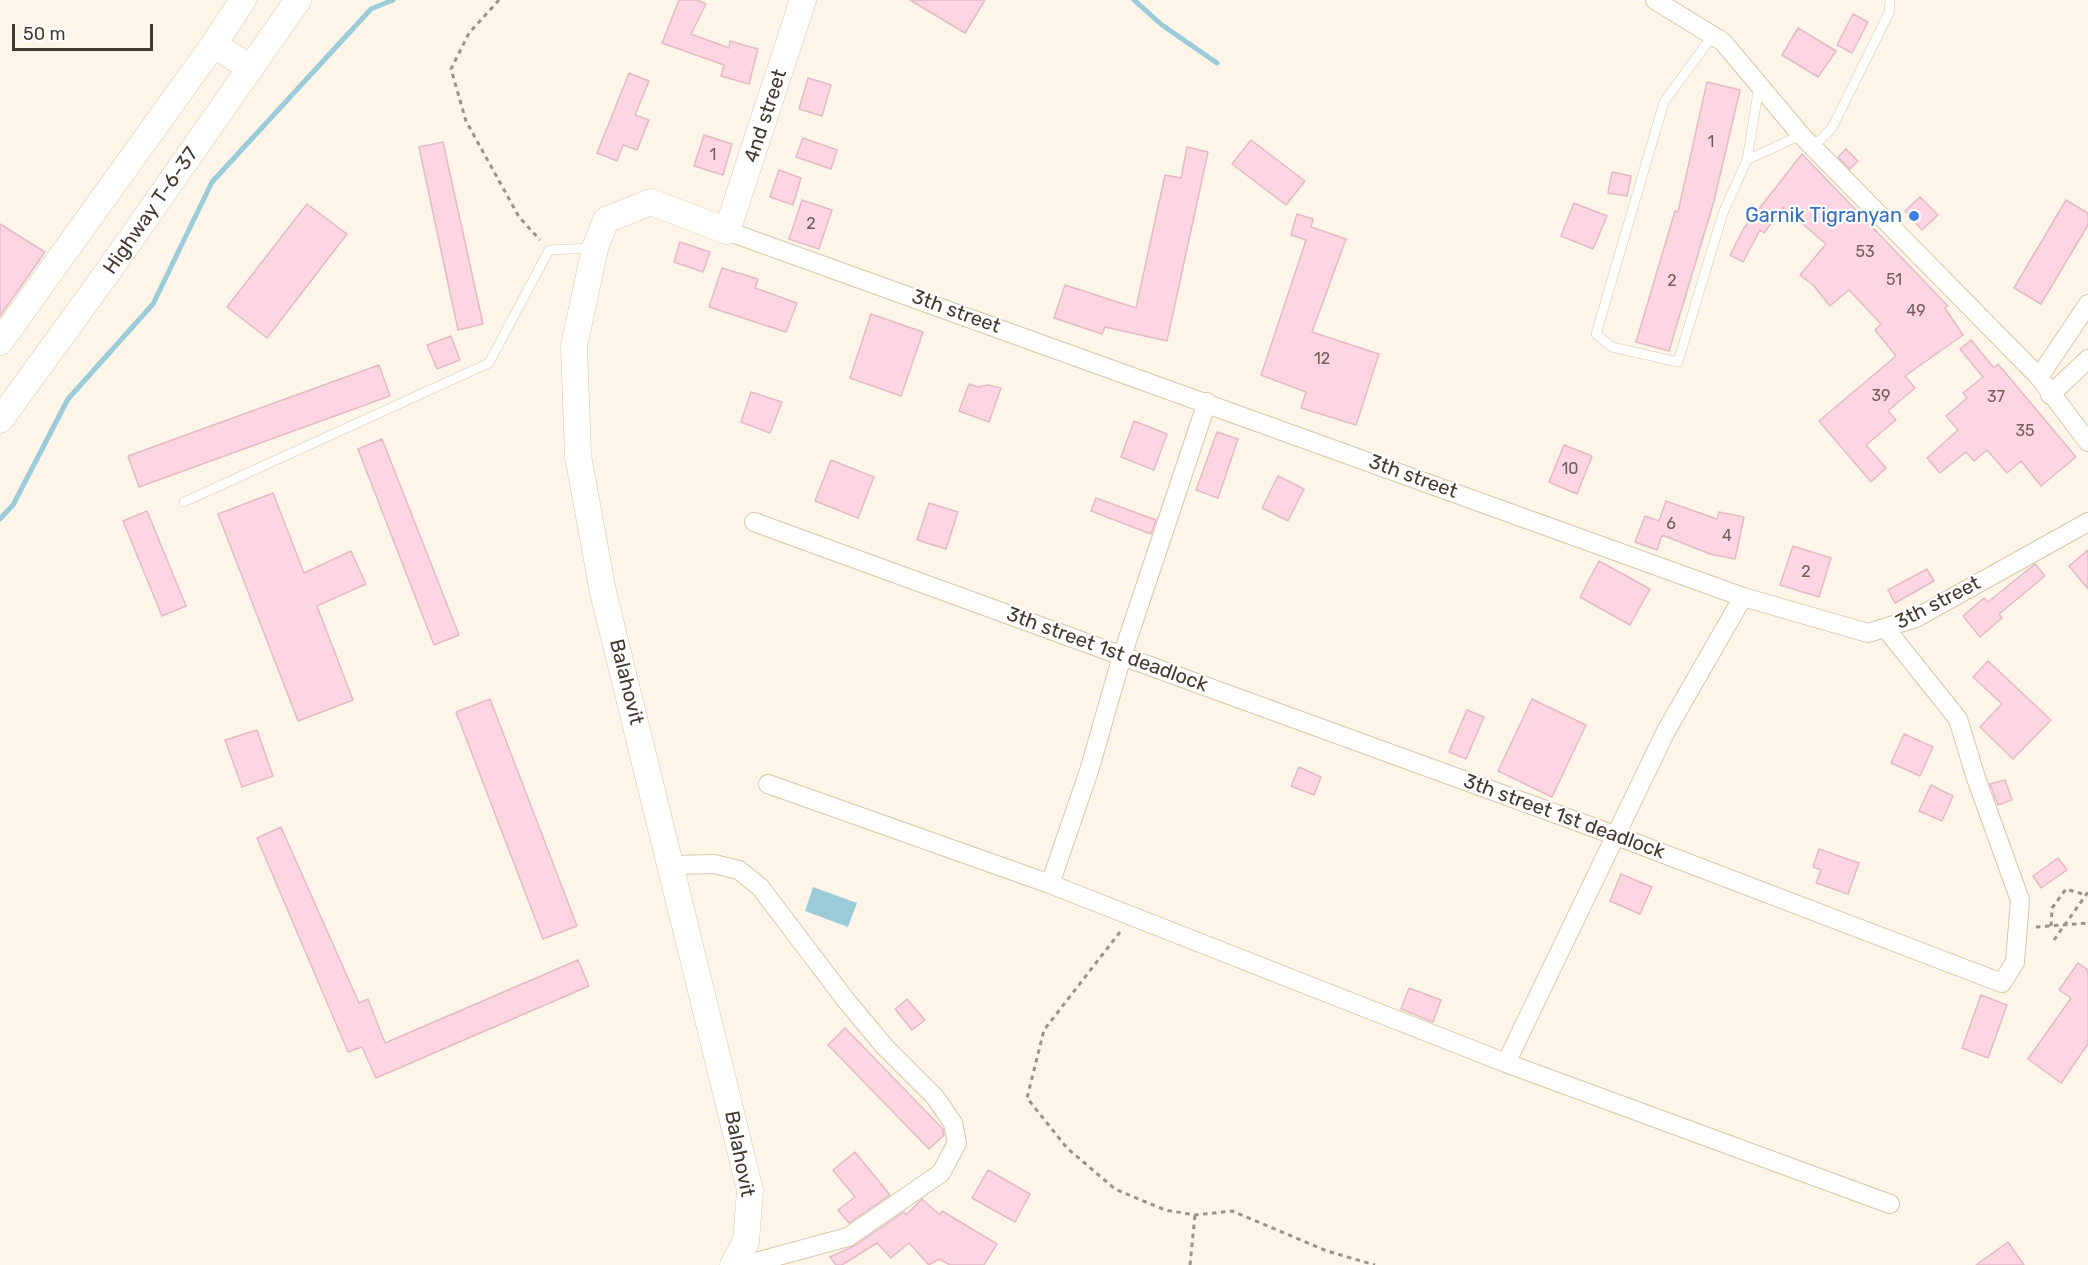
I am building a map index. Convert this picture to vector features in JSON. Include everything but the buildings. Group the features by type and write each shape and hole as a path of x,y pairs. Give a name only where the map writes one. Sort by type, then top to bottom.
{"street":[{"path":"0,342 214,44 243,0"},
{"name":"Highway T-6-37","path":"0,420 298,0"},
{"name":"4nd street","path":"727,231 803,0"},
{"path":"1656,0 1723,42 1807,141 2039,377 2050,395 2088,442"},
{"path":"214,44 251,69"},
{"name":"Balahovit","path":"727,231 651,202 606,220 595,248 574,346 578,456 603,592 672,865 750,1190 746,1242 733,1265"},
{"name":"3th street","path":"727,231 1207,402 1743,597 1868,633 1916,618 2088,522"},
{"path":"2039,377 2088,304"},
{"path":"2050,395 2088,359"},
{"path":"1050,884 1089,771 1122,656 1207,402"},
{"name":"3th street 1st deadlock","path":"754,522 1617,836 2002,983 2015,962 2020,900 1976,778 1958,719 1886,629"},
{"path":"1506,1063 1666,731 1743,597"},
{"path":"768,784 1050,884 1506,1063 1890,1204"},
{"path":"672,865 714,864 739,870 760,887 858,1015 884,1046 935,1097 953,1123 957,1143 941,1173 848,1238 746,1265"}],"lane":[{"path":"1747,160 1807,141 1832,128 1889,13 1890,0"},
{"path":"1713,35 1664,102 1596,334 1612,347 1678,362 1722,213 1747,160 1759,83"},
{"path":"184,502 489,363 549,250 595,248"}],"path":[{"path":"499,0 469,33 451,69 466,121 519,217 549,250"},
{"path":"2051,926 2052,908 2066,889 2087,893 2054,940"},
{"path":"1132,916 1044,1030 1026,1098 1067,1148 1115,1189 1165,1210 1195,1215 1232,1211 1327,1251 1375,1265"},
{"path":"2032,927 2088,923"},
{"path":"1190,1265 1195,1215"}],"water":[{"path":"813,887 857,903 848,927 805,911"}],"waterway":[{"path":"0,519 13,505 68,399 153,304 212,182 371,9 393,0"},
{"path":"1134,0 1162,25 1217,63"}],"place":[{"name":"Garnik Tigranyan","path":"1914,216"}]}
